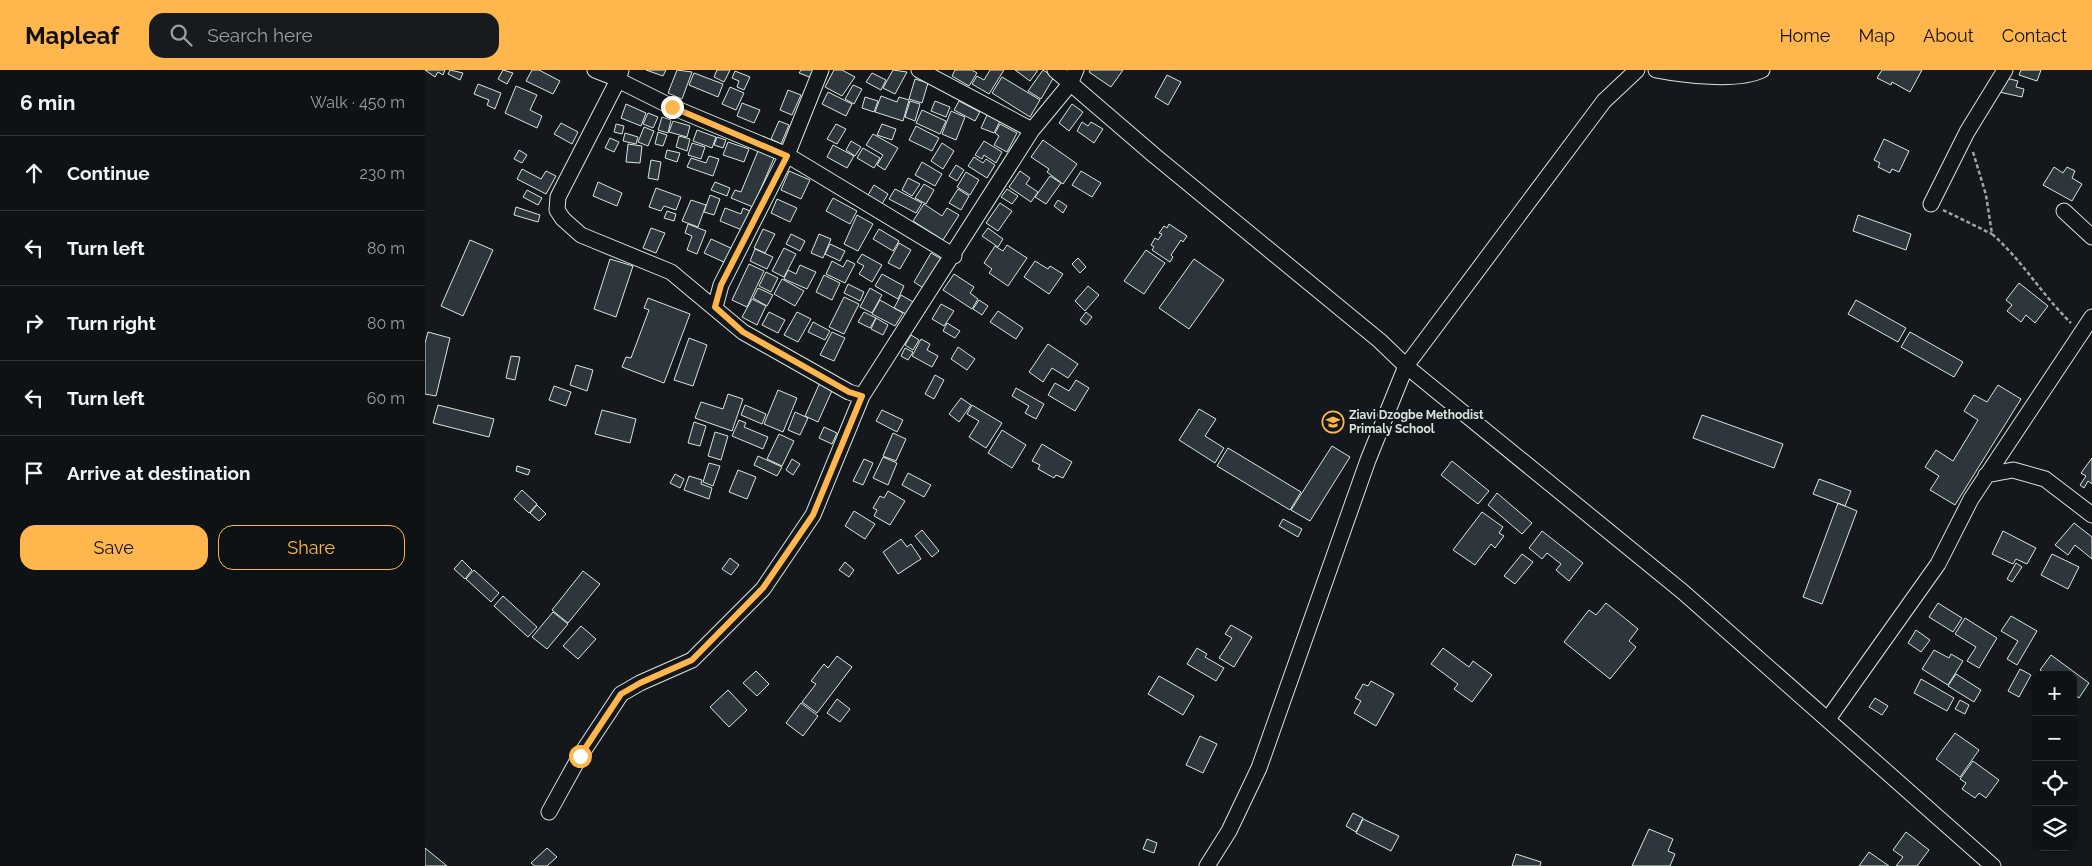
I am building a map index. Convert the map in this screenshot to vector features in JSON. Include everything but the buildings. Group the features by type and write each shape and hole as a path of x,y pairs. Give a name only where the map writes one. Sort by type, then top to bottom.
{"street":[{"path":"595,70 619,77 672,107 787,156 953,256"},
{"path":"715,307 721,285 787,156 821,70"},
{"path":"919,70 1032,130"},
{"path":"1055,70 1365,328 1406,366 1683,592 1993,866"},
{"path":"549,812 580,756 621,694 640,683 692,660 763,588 813,515 862,396 1032,130 1070,84 1076,70"},
{"path":"1207,866 1229,831 1259,768 1368,460 1406,366 1604,101 1637,70"},
{"path":"1656,70 1721,76 1746,75 1762,70"},
{"path":"1931,204 1967,132 2005,70"},
{"path":"619,77 558,197 557,210 568,226 581,234 671,272 743,332 849,392 862,396"},
{"path":"2064,211 2092,237"},
{"path":"1828,719 1938,564 1971,499 2092,316"},
{"path":"1986,476 2013,470 2045,479 2092,515"}],"path":[{"path":"1967,132 1986,195 1992,234"},
{"path":"1931,204 1992,234 2013,253 2028,274 2080,335"}],"place":[{"name":"Ziavi Dzogbe Methodist Primaly School","path":"1333,422"}],"route":[{"path":"580,756 621,694 640,683 692,660 763,588 813,515 862,396 849,392 743,332 728,321 715,307 721,285 787,156 672,107"}]}
